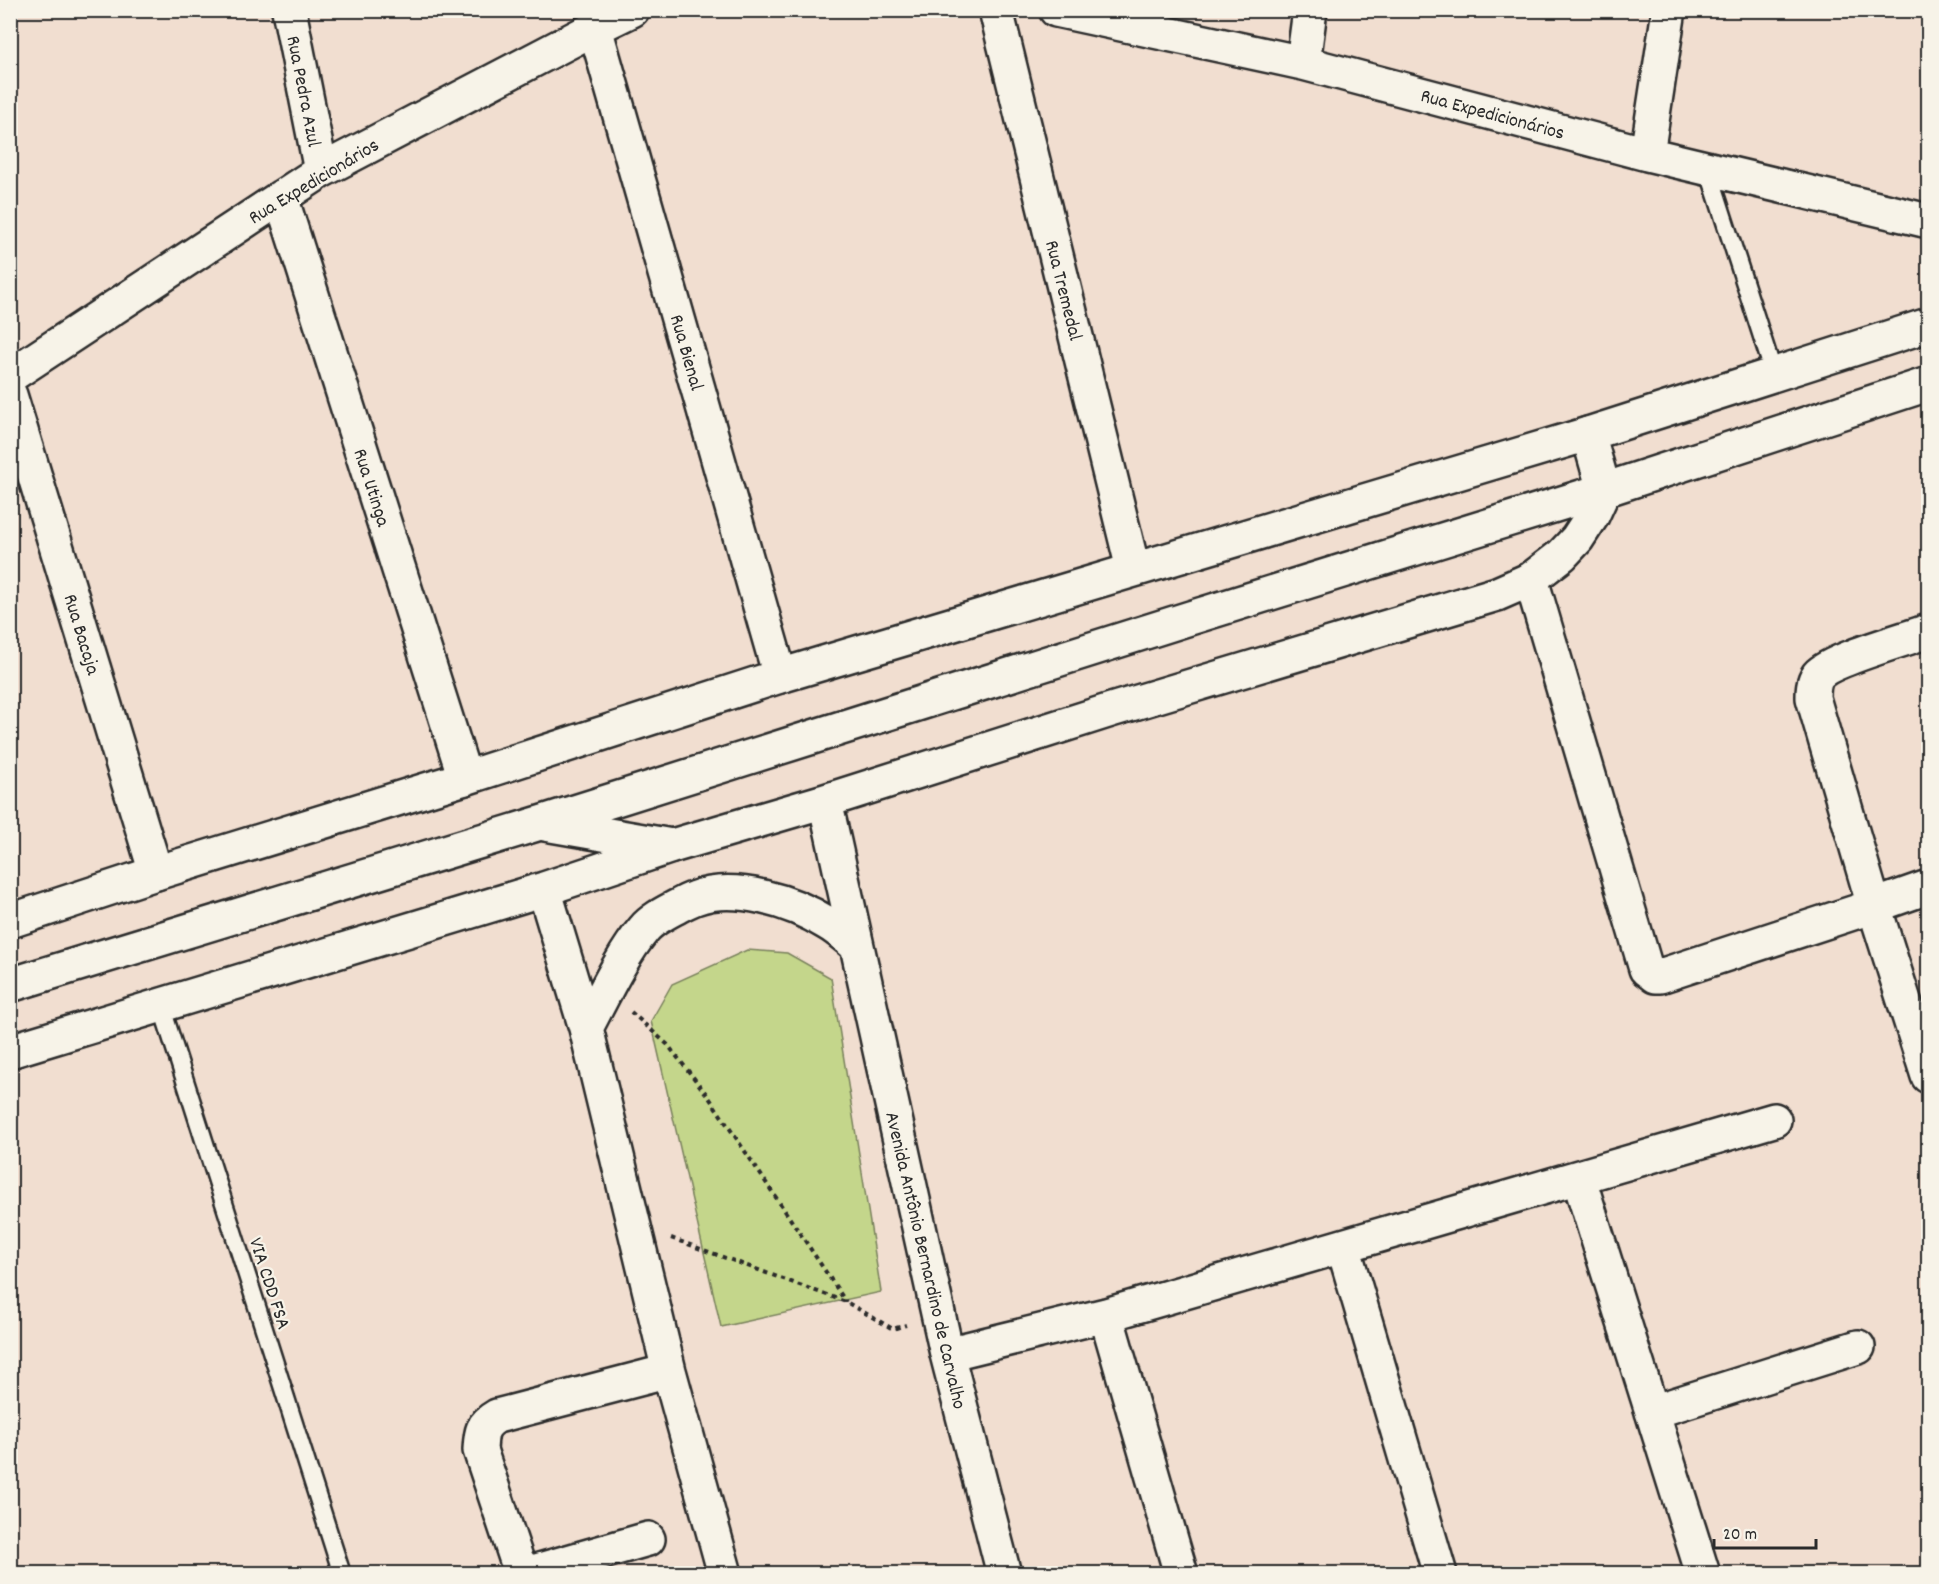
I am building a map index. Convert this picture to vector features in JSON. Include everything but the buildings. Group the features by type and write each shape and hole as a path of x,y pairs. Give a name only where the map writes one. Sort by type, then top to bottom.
{"main road":[{"name":"Rua Pedra Azul","path":"289,10 321,171"},
{"name":"Rua Expedicionários","path":"10,376 321,171 632,10"},
{"name":"Rua Tremedal","path":"996,10 1133,569"},
{"name":"Rua Expedicionários","path":"1056,10 1303,63 1647,154 1929,221"},
{"path":"1303,63 1310,10"},
{"path":"1647,154 1669,10"},
{"name":"Rua Bienal","path":"596,28 780,676"},
{"name":"Rua Utinga","path":"281,197 465,778"},
{"path":"10,921 780,676 1588,434 1929,325"},
{"path":"10,985 540,823 1604,490 1929,384"},
{"name":"Rua Bacaja","path":"10,395 156,873"},
{"path":"10,1051 544,888 672,846 825,801 1111,710 1497,594 1532,579 1562,555 1577,539 1592,516 1604,490 1588,434"},
{"path":"1532,579 1643,961 1650,974 1660,975 1929,887"},
{"path":"1929,631 1836,663 1820,673 1814,686 1813,698 1874,906 1929,1076"},
{"name":"Avenida Antônio Bernardino de Carvalho","path":"825,801 947,1354 1004,1574"},
{"path":"540,823 672,846"},
{"path":"544,888 586,1028 669,1371 725,1574"},
{"path":"586,1028 634,942 646,927 667,912 695,897 735,893 775,899 829,924 856,945"},
{"path":"947,1354 1106,1315 1579,1179 1774,1120"},
{"path":"1579,1179 1703,1574"},
{"path":"1343,1246 1440,1574"},
{"path":"1106,1315 1181,1574"},
{"path":"1652,1412 1858,1347"},
{"path":"648,1539 536,1571 524,1570 518,1561 480,1450 481,1440 483,1429 497,1416 669,1371"}],"lane":[{"path":"1708,169 1774,374"},
{"name":"VIA CDD FSA","path":"161,1005 342,1574"}],"path":[{"path":"604,995 630,1011 667,1044 708,1096 846,1302"},
{"path":"634,1225 846,1302 893,1329 938,1315"}],"green space":[{"path":"747,950 787,953 831,978 881,1292 721,1327 651,1021 672,984"}]}
